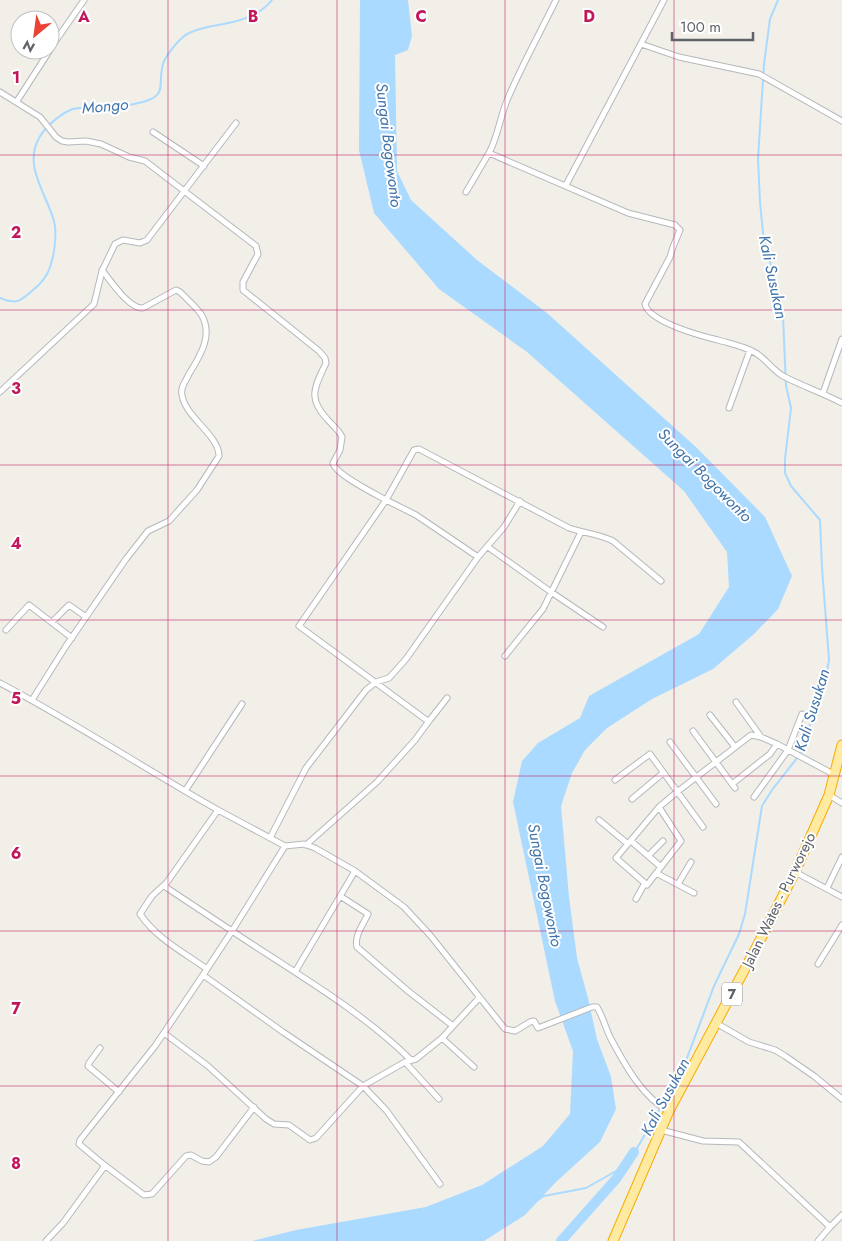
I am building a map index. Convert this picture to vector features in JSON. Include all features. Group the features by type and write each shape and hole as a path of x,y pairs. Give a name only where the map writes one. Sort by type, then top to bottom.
{"highway":[{"name":"Jalan Wates - Purworejo","path":"613,1241 667,1110 716,1023 794,872 829,795 842,745"}],"street":[{"path":"60,35 84,0"},
{"path":"466,192 493,146 501,113 513,85 556,0"},
{"path":"566,185 664,0"},
{"path":"641,44 679,57 759,74 842,121"},
{"path":"17,102 44,60"},
{"path":"0,92 40,117 62,141 86,141 101,144 130,157 142,159 256,246 258,254 243,282 243,290 319,351 325,358 326,363 314,390 314,397 318,408 342,437 341,446 333,463 334,467 357,484 416,515 478,557"},
{"path":"0,392 94,304 102,270 115,244 122,240 140,243 147,240 236,123"},
{"path":"153,132 204,166"},
{"path":"488,153 628,213 675,225 680,230 679,235 672,247 670,257 645,304 646,309 666,323 693,334 759,354 782,376 823,392 842,403"},
{"path":"32,700 126,559 148,531 169,521 197,490 219,456 217,446 186,406 182,395 183,386 203,352 206,330 202,316 176,290 143,308 137,308 127,300 102,270"},
{"path":"823,392 842,339"},
{"path":"729,408 750,350"},
{"path":"429,721 299,626 386,500 414,450 417,448 549,518 581,532 601,536 613,541 662,581"},
{"path":"270,838 306,768 366,690 376,682 389,678 406,659 478,557 504,527 520,501"},
{"path":"505,656 542,609 581,532"},
{"path":"488,547 603,627"},
{"path":"52,622 69,604 86,617"},
{"path":"6,630 29,605 72,638"},
{"path":"0,682 218,810 285,846 306,845 315,848 355,871 404,907 430,935 505,1030 515,1031 530,1022 534,1022 538,1028 547,1026 592,1007 598,1008 603,1023 616,1047 641,1086 657,1104 667,1110"},
{"path":"306,845 377,782 415,740 447,698"},
{"path":"736,702 761,737"},
{"path":"185,791 242,704"},
{"path":"754,796 788,750 802,714"},
{"path":"710,715 735,747"},
{"path":"693,731 734,786 770,754 777,744"},
{"path":"659,807 681,841 647,885 616,858 659,807 751,735 777,744 835,775"},
{"path":"670,742 716,804"},
{"path":"615,780 650,754 703,827"},
{"path":"632,799 664,773"},
{"path":"829,795 842,803"},
{"path":"207,969 159,936 146,924 140,914 152,896 165,884 218,810"},
{"path":"599,820 661,867"},
{"path":"648,856 663,840"},
{"path":"254,1107 216,1157 209,1162 202,1161 191,1155 186,1156 152,1194 144,1195 79,1144 164,1033 232,931 285,846"},
{"path":"827,888 842,857"},
{"path":"678,884 691,862"},
{"path":"295,972 355,871"},
{"path":"794,872 842,897"},
{"path":"656,873 694,893"},
{"path":"636,899 645,883"},
{"path":"165,884 167,888 295,972 388,1038 439,1099"},
{"path":"340,896 368,914 358,936 357,947 453,1026"},
{"path":"818,964 842,926"},
{"path":"203,974 283,1032 363,1086 386,1110 440,1184"},
{"path":"164,1033 208,1066 266,1119 274,1124 289,1125 310,1140 316,1138 363,1086 408,1061 416,1059 442,1038 479,998"},
{"path":"716,1023 749,1042 774,1050 785,1056 842,1099"},
{"path":"442,1038 474,1067"},
{"path":"100,1048 88,1066 119,1092"},
{"path":"660,1130 702,1141 738,1142 830,1226"},
{"path":"46,1241 63,1223 102,1170 103,1164"},
{"path":"818,1241 842,1215"}],"water":[{"name":"Sungai Bogowonto","path":"360,0 408,0 412,36 408,50 395,55 397,171 411,200 477,260 547,313 697,448 765,517 792,576 778,609 754,634 713,669 652,699 607,728 585,750 572,773 561,806 569,897 577,958 597,1039 611,1077 616,1109 600,1142 556,1182 525,1215 484,1241 252,1241 296,1230 426,1207 482,1185 543,1146 570,1114 573,1051 555,1001 513,802 522,761 538,743 580,718 589,696 699,634 729,587 727,552 684,491 527,352 439,289 374,213 359,150"}],"waterway":[{"name":"Mongo","path":"0,298 18,301 25,297 42,282 48,273 51,263 56,233 55,225 38,180 34,159 39,138 45,129 59,117 73,109 120,107 154,98 160,88 164,61 185,35 198,29 235,22 251,16 266,7 272,0"},
{"name":"Kali Susukan","path":"538,1200 544,1196 586,1188 618,1170 636,1150 666,1098 687,1058 714,986 739,934 745,914 762,806 801,753 827,671 829,660 820,520 791,486 785,473 791,408 786,386 783,316 763,233 760,202 758,159 764,64 770,19 778,0"},
{"path":"561,1241 616,1179 634,1152"}]}
